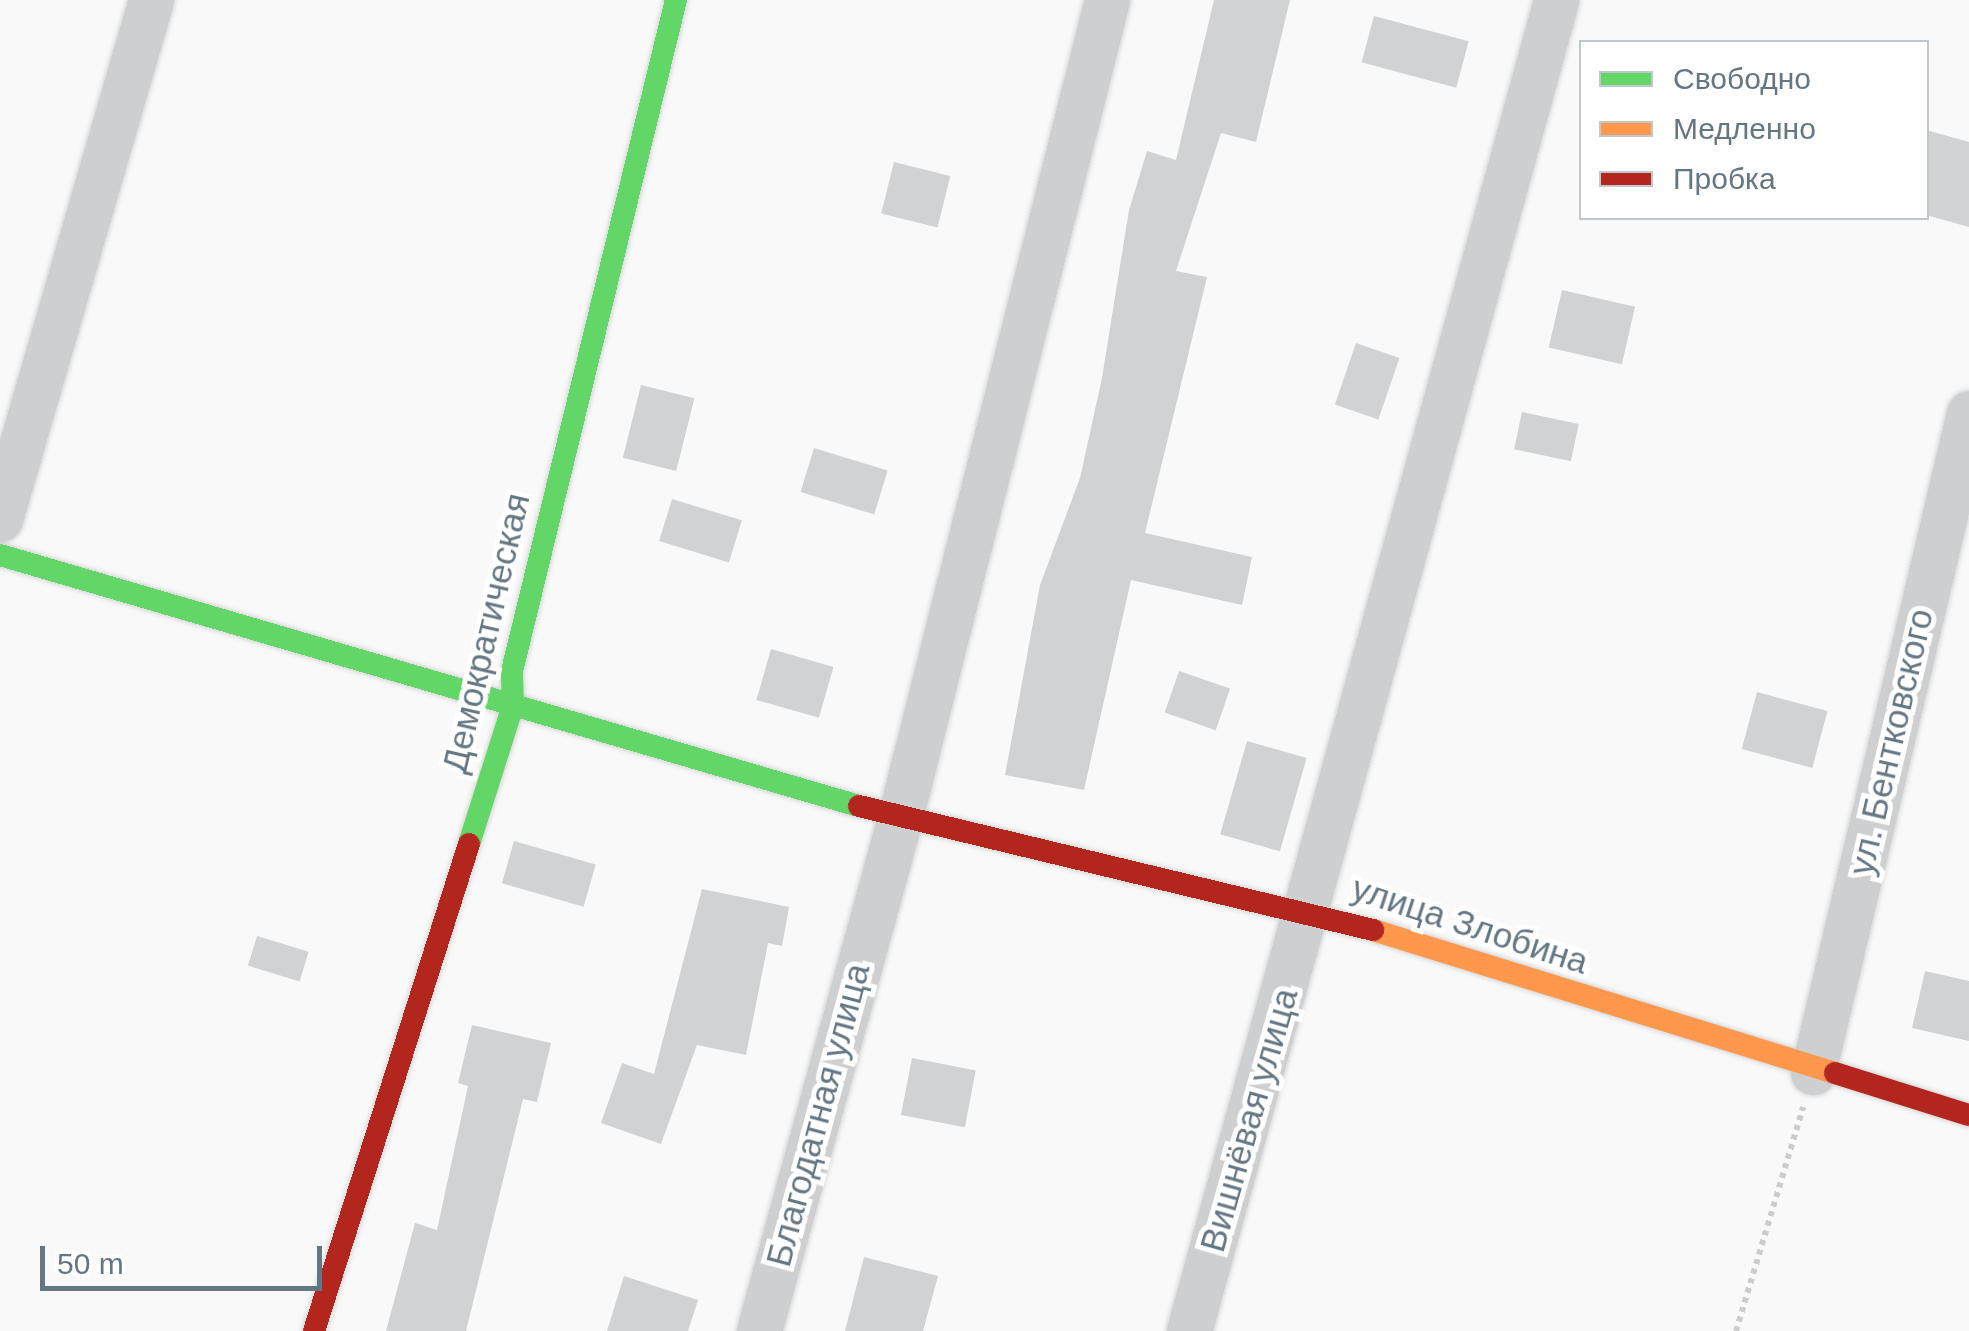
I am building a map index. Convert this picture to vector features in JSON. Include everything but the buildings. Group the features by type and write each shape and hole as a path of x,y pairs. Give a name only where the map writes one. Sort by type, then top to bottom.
{"street":[{"path":"0,519 151,0"},
{"name":"Демократическая","path":"314,1331 513,705 512,671 676,0"},
{"name":"Благодатная улица","path":"758,1331 878,899 921,824 1106,0"},
{"name":"Вишнёвая улица","path":"1190,1331 1556,0"},
{"name":"ул. Бентковского","path":"1813,1072 1969,413"},
{"name":"улица Злобина","path":"0,555 921,824 1308,910 1813,1072 1969,1115"}],"path":[{"path":"1736,1331 1813,1072"}],"traffic: fast":[{"path":"469,844 513,705 512,671 676,0"},
{"path":"0,555 859,806"}],"traffic: slow":[{"path":"1373,930 1835,1073"}],"traffic: jam":[{"path":"859,806 1373,930"},
{"path":"314,1331 469,844"},
{"path":"1835,1073 1969,1115"}]}
